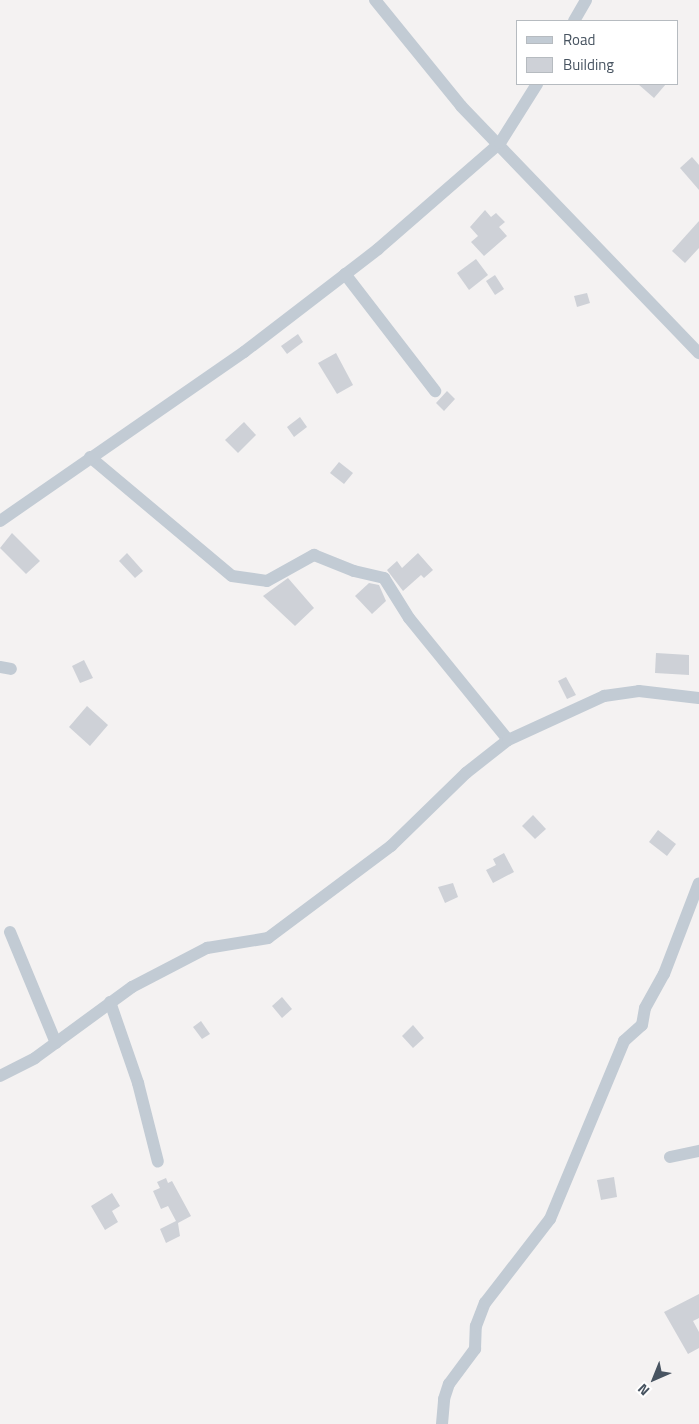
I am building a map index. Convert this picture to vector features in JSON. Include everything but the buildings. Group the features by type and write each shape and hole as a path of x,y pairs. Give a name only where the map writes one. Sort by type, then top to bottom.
{"street":[{"path":"375,0 461,106 500,143 699,353"},
{"path":"575,20 586,0"},
{"path":"0,521 244,352 345,274 500,143 536,85"},
{"path":"345,274 434,391"},
{"path":"90,457 232,576 267,581 314,555 354,572 384,578 409,618 508,740"},
{"path":"0,1076 56,1043 110,1002 207,948 268,938 391,846 466,773 508,740 604,696 639,691 699,698"},
{"path":"442,1424 444,1398 449,1384 475,1349 476,1326 485,1303 550,1219 624,1041 642,1026 645,1008 664,974 699,883"},
{"path":"10,932 56,1043"},
{"path":"110,1002 138,1083 158,1162"},
{"path":"670,1157 699,1151"}]}
